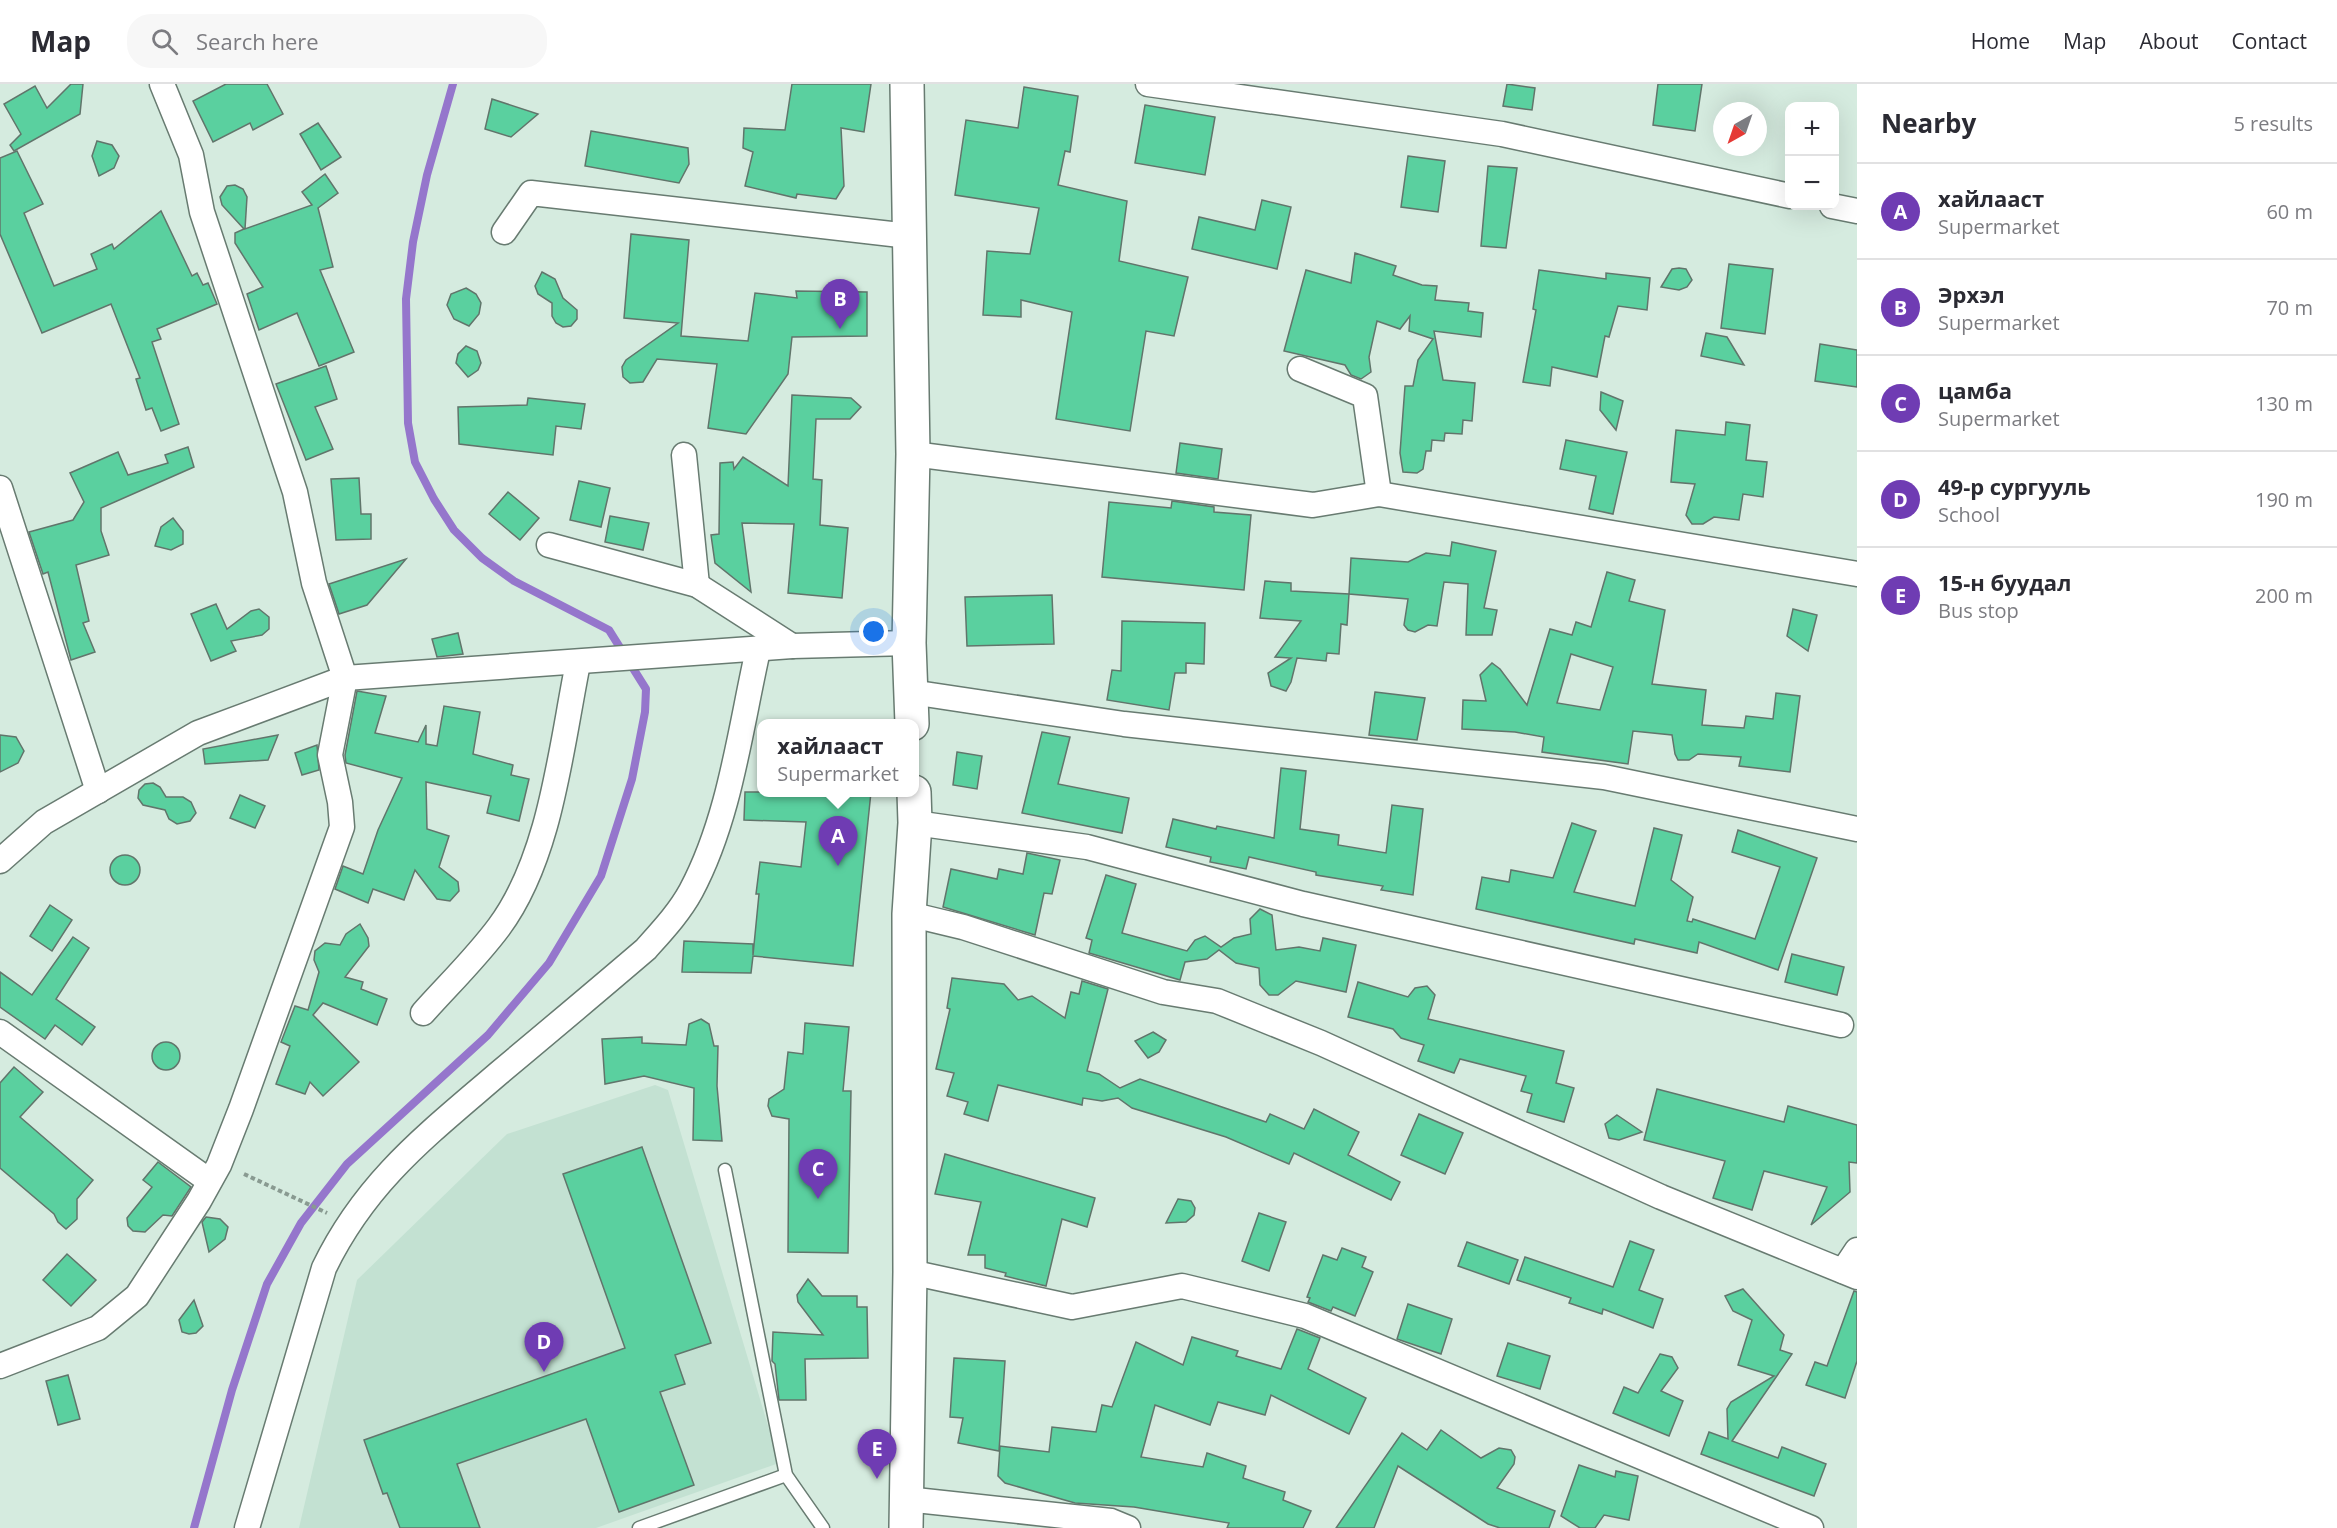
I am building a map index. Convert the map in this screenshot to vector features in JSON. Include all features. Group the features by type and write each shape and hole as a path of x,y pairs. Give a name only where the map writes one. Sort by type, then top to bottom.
{"main road":[{"path":"907,84 913,454 909,644 912,708"},
{"path":"906,1513 910,1272 909,914 915,808"}],"street":[{"path":"0,1366 98,1328 138,1296 199,1201 208,1180 219,1165 241,1109 342,827 340,802 330,755 345,678 315,583 295,492 202,212 191,155 162,84"},
{"path":"1148,84 1502,134 1785,195"},
{"path":"504,232 531,193 909,236"},
{"path":"1839,207 1857,211"},
{"path":"1300,369 1365,396 1380,494"},
{"path":"913,454 1313,505 1380,494 1857,574"},
{"path":"684,455 697,585"},
{"path":"0,488 98,791"},
{"path":"549,546 697,585 792,646"},
{"path":"0,861 44,822 198,733 345,678 792,646 909,644"},
{"path":"247,1528 324,1268 339,1237 374,1187 433,1129 646,949 673,918 690,893 713,839 725,798 758,650"},
{"path":"423,1013 499,927 531,867 544,830 579,663"},
{"path":"912,708 1124,724 1604,777 1857,829"},
{"path":"915,808 1087,847 1303,904 1841,1024"},
{"path":"909,914 963,927 1163,992 1216,1001 1321,1043 1661,1197 1850,1274 1857,1250"},
{"path":"0,1032 208,1180"},
{"path":"910,1272 1072,1307 1182,1286 1305,1316 1810,1528"},
{"path":"906,1513 1111,1521 1128,1528"}],"lane":[{"path":"725,1170 786,1475 823,1528"},
{"path":"639,1528 786,1475"}],"path":[{"path":"263,1181 333,1216"}],"shaded area":[{"path":"655,1085 668,1090 779,1463 596,1528 299,1528 357,1280 507,1134"}],"building":[{"path":"71,84 83,84 80,114 14,151 10,145 21,134 4,104 35,86 47,108"},
{"path":"226,84 267,84 283,114 253,130 250,123 213,142 193,101"},
{"path":"792,84 871,84 864,132 841,128 844,186 836,199 797,194 796,198 745,186 753,152 743,148 744,128 785,130"},
{"path":"1507,84 1535,88 1532,110 1503,106"},
{"path":"1658,84 1702,84 1695,131 1653,125"},
{"path":"1024,87 1078,96 1070,152 1065,151 1058,185 1127,201 1119,261 1188,277 1174,336 1146,331 1130,431 1056,419 1072,312 1021,300 1021,317 983,315 987,251 1030,254 1039,208 955,195 966,120 1018,128"},
{"path":"492,99 538,114 511,137 485,129"},
{"path":"1145,105 1215,117 1205,175 1135,163"},
{"path":"318,123 341,157 321,170 300,134"},
{"path":"591,131 688,148 689,164 679,183 585,166"},
{"path":"97,141 112,145 119,156 114,168 99,176 92,156"},
{"path":"17,151 43,204 24,213 54,286 97,269 91,254 112,244 114,249 161,211 192,276 197,273 203,285 208,283 217,304 157,329 161,339 152,342 179,424 161,431 152,408 146,410 136,379 140,378 111,304 42,333 0,234 0,158"},
{"path":"1408,156 1445,161 1438,212 1401,207"},
{"path":"1488,166 1517,168 1506,248 1481,246"},
{"path":"325,174 338,193 318,208 333,267 320,270 354,352 319,366 297,313 259,330 247,294 263,287 235,243 235,233 244,229 222,205 220,197 227,186 235,185 243,189 247,197 245,229 312,205 302,192"},
{"path":"1262,200 1291,207 1277,269 1192,249 1199,217 1255,230"},
{"path":"631,234 689,240 681,336 748,341 755,293 797,298 796,291 867,292 867,336 792,337 788,374 746,434 708,428 717,364 657,359 643,382 630,383 623,377 622,367 626,360 678,323 624,318"},
{"path":"1355,253 1396,266 1393,275 1422,285 1437,286 1435,300 1469,303 1468,311 1483,313 1481,337 1434,331 1443,380 1475,383 1472,421 1463,420 1462,434 1445,433 1444,441 1432,440 1431,451 1426,451 1423,469 1417,473 1403,472 1400,453 1405,386 1413,386 1418,360 1433,339 1409,331 1410,316 1400,329 1377,321 1369,357 1371,372 1361,379 1351,375 1345,365 1284,351 1306,270 1351,283"},
{"path":"1729,264 1773,269 1765,334 1721,328"},
{"path":"1672,269 1686,269 1692,280 1687,287 1679,290 1661,287"},
{"path":"1539,270 1606,279 1606,273 1650,278 1647,310 1618,306 1609,337 1605,336 1597,377 1552,367 1550,386 1523,382 1536,310 1533,309"},
{"path":"542,272 555,279 563,298 577,310 577,319 571,326 563,327 556,323 552,316 552,303 538,294 535,286"},
{"path":"466,288 476,294 481,303 479,314 469,326 454,319 447,305 451,294"},
{"path":"1706,333 1727,337 1744,365 1701,356"},
{"path":"1820,344 1857,350 1857,387 1815,381"},
{"path":"466,346 477,351 481,363 478,370 468,377 456,363 458,354"},
{"path":"326,366 337,399 315,407 333,449 306,460 276,384"},
{"path":"1601,392 1623,401 1616,430 1600,410"},
{"path":"792,395 851,398 861,407 850,419 816,419 813,479 822,480 820,525 848,528 842,598 788,593 794,524 742,523 751,592 715,563 711,535 719,534 720,463 733,462 734,469 743,457 788,486"},
{"path":"528,398 585,404 581,429 556,426 553,455 459,444 458,407 527,405"},
{"path":"1726,422 1750,425 1746,460 1767,462 1763,497 1743,494 1739,520 1714,517 1703,524 1692,524 1686,515 1695,484 1671,482 1676,430 1725,435"},
{"path":"1566,440 1627,452 1613,514 1589,509 1596,476 1560,469"},
{"path":"1180,443 1222,449 1218,479 1176,473"},
{"path":"188,447 194,467 101,508 101,531 109,555 76,565 89,621 83,623 95,652 71,660 48,572 43,574 29,532 73,520 84,502 70,473 118,452 128,475 168,463 165,455"},
{"path":"359,478 361,514 371,514 371,539 336,540 331,479"},
{"path":"579,481 610,488 601,527 570,520"},
{"path":"508,492 539,518 520,540 489,514"},
{"path":"1172,501 1214,507 1214,512 1251,515 1244,590 1102,577 1109,502 1171,508"},
{"path":"610,516 649,523 643,550 605,542"},
{"path":"173,518 183,531 183,544 171,550 155,546 161,527"},
{"path":"1452,542 1496,551 1484,608 1497,610 1492,635 1466,635 1468,584 1444,582 1437,626 1428,625 1415,632 1408,630 1404,625 1408,599 1349,594 1351,558 1408,562 1426,553 1450,556"},
{"path":"406,559 367,605 339,614 329,584"},
{"path":"1607,572 1635,580 1629,601 1665,610 1652,684 1706,690 1702,725 1744,728 1746,716 1773,719 1776,693 1800,696 1790,772 1739,766 1741,757 1698,754 1689,760 1678,760 1672,735 1633,731 1628,764 1542,752 1544,737 1515,732 1462,729 1463,700 1486,701 1480,675 1492,663 1500,669 1527,705 1550,629 1572,635 1576,622 1591,627","holes":["1571,654 1613,667 1600,710 1557,703"]},
{"path":"1265,581 1291,583 1291,591 1349,594 1347,625 1341,624 1339,654 1327,653 1326,661 1297,658 1291,682 1286,691 1271,686 1268,673 1291,658 1275,657 1301,621 1260,618"},
{"path":"1052,595 1054,644 967,646 965,597"},
{"path":"216,604 227,629 251,611 259,609 269,617 269,629 262,635 231,641 236,651 211,661 191,614"},
{"path":"1793,609 1817,615 1808,651 1787,636"},
{"path":"1122,621 1205,623 1204,664 1186,663 1186,673 1175,673 1169,710 1107,700 1112,670 1121,671"},
{"path":"458,633 463,654 437,657 432,639"},
{"path":"357,691 386,696 375,733 418,742 426,725 426,744 437,746 444,706 480,712 473,754 513,765 511,775 529,779 519,821 487,813 491,796 426,782 427,829 449,836 439,867 458,882 459,891 450,901 437,899 415,870 404,900 373,889 368,903 335,889 343,866 363,874 378,830 402,778 346,763 345,755"},
{"path":"1375,692 1425,698 1417,740 1369,735"},
{"path":"1042,732 1070,737 1058,784 1129,798 1122,833 1022,813"},
{"path":"0,735 16,737 24,751 18,763 0,772"},
{"path":"278,735 268,760 205,764 203,749"},
{"path":"317,745 319,770 302,775 295,753"},
{"path":"957,752 982,756 977,789 953,785"},
{"path":"1281,768 1306,771 1300,829 1339,835 1338,845 1386,853 1392,805 1423,809 1413,895 1381,890 1383,886 1316,875 1316,872 1249,857 1246,869 1210,862 1211,857 1166,847 1173,819 1216,829 1217,826 1274,838"},
{"path":"153,783 160,787 166,797 183,797 191,802 196,813 190,821 177,824 169,819 165,810 143,805 138,798 139,790 145,784"},
{"path":"745,792 757,792 757,797 870,797 853,966 753,956 751,973 682,972 684,941 753,944 753,955 760,862 801,867 806,822 744,820"},
{"path":"240,795 265,806 255,828 230,818"},
{"path":"1572,823 1596,831 1574,892 1635,906 1654,828 1682,835 1671,880 1693,897 1687,921 1692,922 1693,919 1755,939 1780,867 1732,852 1738,830 1817,858 1778,970 1699,942 1697,953 1635,939 1634,944 1476,909 1482,877 1509,882 1511,870 1553,878"},
{"path":"1027,853 1060,860 1052,894 1044,893 1035,935 943,907 951,869 997,879 999,869 1023,874"},
{"path":"125,855 136,859 140,870 136,881 125,885 114,881 110,870 114,859"},
{"path":"1106,875 1136,884 1122,933 1187,951 1195,940 1205,936 1221,947 1234,938 1251,934 1250,919 1260,909 1272,915 1276,950 1299,947 1320,951 1323,938 1356,945 1346,992 1296,981 1278,995 1269,995 1260,985 1259,968 1236,963 1219,950 1207,959 1185,962 1180,980 1089,953 1092,940 1086,938"},
{"path":"50,905 72,920 52,951 30,936"},
{"path":"360,924 368,938 369,946 345,977 363,982 361,989 387,999 377,1025 323,1003 313,1015 359,1062 323,1096 310,1082 305,1094 276,1084 290,1046 281,1042 295,1006 308,1010 319,972 314,960 315,951 325,943 340,945 346,934"},
{"path":"73,937 89,948 56,999 95,1027 82,1045 55,1025 45,1039 0,1007 0,972 32,995"},
{"path":"1792,954 1844,967 1837,995 1785,982"},
{"path":"952,978 1004,984 1018,1000 1032,996 1065,1018 1071,992 1079,994 1082,981 1108,989 1087,1071 1099,1074 1120,1088 1140,1079 1266,1122 1270,1114 1304,1129 1314,1109 1359,1132 1348,1155 1400,1182 1391,1200 1294,1153 1289,1164 1226,1137 1132,1108 1118,1098 1102,1101 1083,1098 1082,1105 998,1085 988,1121 964,1114 968,1102 947,1096 954,1073 936,1069 950,1009 947,1008"},
{"path":"1358,982 1408,997 1415,988 1427,986 1435,995 1428,1019 1564,1051 1556,1083 1574,1088 1564,1122 1527,1112 1532,1094 1521,1091 1526,1076 1460,1059 1454,1073 1418,1061 1424,1045 1401,1038 1393,1029 1348,1017"},
{"path":"701,1019 709,1024 714,1046 718,1046 717,1086 722,1141 693,1140 694,1088 644,1076 605,1084 602,1039 642,1037 642,1043 686,1045 689,1024"},
{"path":"805,1023 849,1027 843,1091 851,1091 848,1253 788,1252 789,1119 772,1116 768,1106 769,1099 784,1089 788,1052 803,1054"},
{"path":"1153,1032 1166,1040 1159,1052 1148,1058 1135,1041"},
{"path":"166,1042 176,1046 180,1056 176,1066 166,1070 156,1066 152,1056 156,1046"},
{"path":"14,1067 43,1092 20,1117 93,1180 77,1199 77,1219 66,1229 58,1222 54,1214 0,1168 0,1083"},
{"path":"1657,1089 1784,1122 1788,1106 1857,1125 1857,1163 1849,1162 1850,1192 1811,1225 1827,1187 1764,1171 1752,1210 1713,1198 1725,1161 1644,1140"},
{"path":"1419,1114 1463,1133 1445,1174 1401,1155"},
{"path":"1617,1115 1642,1132 1619,1140 1609,1138 1605,1124"},
{"path":"642,1147 711,1343 675,1355 685,1384 660,1392 694,1485 619,1512 586,1419 457,1464 480,1528 400,1528 387,1493 383,1494 364,1440 625,1348 563,1174"},
{"path":"945,1154 1095,1198 1087,1227 1062,1219 1046,1286 1005,1276 1006,1273 985,1268 985,1255 968,1255 981,1202 935,1194"},
{"path":"158,1162 191,1187 172,1216 163,1215 145,1232 133,1231 128,1226 127,1218 152,1187 143,1180"},
{"path":"1178,1199 1191,1201 1195,1208 1194,1215 1186,1222 1166,1223"},
{"path":"1259,1213 1286,1222 1269,1271 1242,1261"},
{"path":"206,1217 220,1219 228,1227 225,1239 209,1252 202,1222"},
{"path":"1630,1241 1654,1250 1639,1290 1663,1299 1653,1328 1603,1309 1602,1314 1569,1303 1571,1298 1517,1280 1525,1257 1613,1287"},
{"path":"1467,1242 1518,1260 1509,1284 1458,1266"},
{"path":"1342,1248 1366,1257 1362,1267 1373,1272 1355,1316 1333,1307 1331,1311 1308,1302 1310,1298 1307,1297 1323,1255 1337,1260"},
{"path":"67,1254 96,1280 71,1306 43,1280"},
{"path":"808,1279 822,1296 857,1296 857,1307 867,1307 868,1358 805,1359 806,1400 779,1400 775,1364 772,1361 773,1332 823,1335 798,1302 797,1295"},
{"path":"1743,1289 1784,1335 1780,1350 1792,1354 1732,1441 1778,1458 1782,1447 1826,1464 1814,1496 1701,1454 1709,1432 1728,1439 1727,1409 1731,1402 1774,1376 1738,1365 1752,1320 1733,1311 1725,1296"},
{"path":"1854,1291 1857,1292 1857,1361 1845,1398 1806,1385 1815,1362 1827,1366"},
{"path":"194,1300 203,1326 196,1333 189,1334 182,1332 179,1320"},
{"path":"1408,1304 1452,1319 1441,1354 1397,1339"},
{"path":"1297,1329 1320,1338 1308,1369 1366,1398 1349,1434 1271,1395 1265,1415 1218,1402 1210,1425 1155,1405 1141,1457 1203,1467 1207,1453 1246,1466 1243,1478 1285,1492 1283,1500 1311,1511 1303,1528 1227,1528 1229,1523 1134,1507 1075,1503 1005,1483 998,1476 1000,1446 1049,1452 1052,1427 1096,1432 1102,1405 1112,1407 1136,1342 1183,1365 1192,1337 1238,1351 1236,1356 1281,1369"},
{"path":"1508,1343 1550,1356 1540,1389 1497,1376"},
{"path":"1660,1354 1672,1357 1678,1368 1661,1391 1683,1401 1669,1436 1613,1413 1624,1387 1638,1393"},
{"path":"954,1358 1005,1361 999,1451 958,1443 963,1418 950,1417"},
{"path":"68,1375 80,1419 58,1425 46,1381"},
{"path":"1441,1430 1481,1458 1499,1448 1511,1450 1515,1457 1514,1464 1497,1488 1555,1511 1549,1528 1500,1528 1488,1524 1398,1466 1374,1528 1336,1528 1402,1433 1427,1450"},
{"path":"1579,1465 1615,1477 1616,1471 1638,1476 1629,1520 1604,1515 1595,1528 1580,1528 1561,1516"}],"waterway":[{"path":"194,1528 232,1390 267,1284 301,1223 347,1164 488,1035 549,963 601,876 632,779 645,712 646,689 609,630 514,581 482,558 454,530 434,499 415,462 408,423 406,299 413,242 427,175 453,84"}],"place":[{"name":"Эрхэл","path":"840,329"},
{"name":"хайлааст","path":"838,866"},
{"name":"цамба","path":"818,1199"},
{"name":"49-р сургууль","path":"544,1372"},
{"name":"15-н буудал","path":"877,1479"}]}
